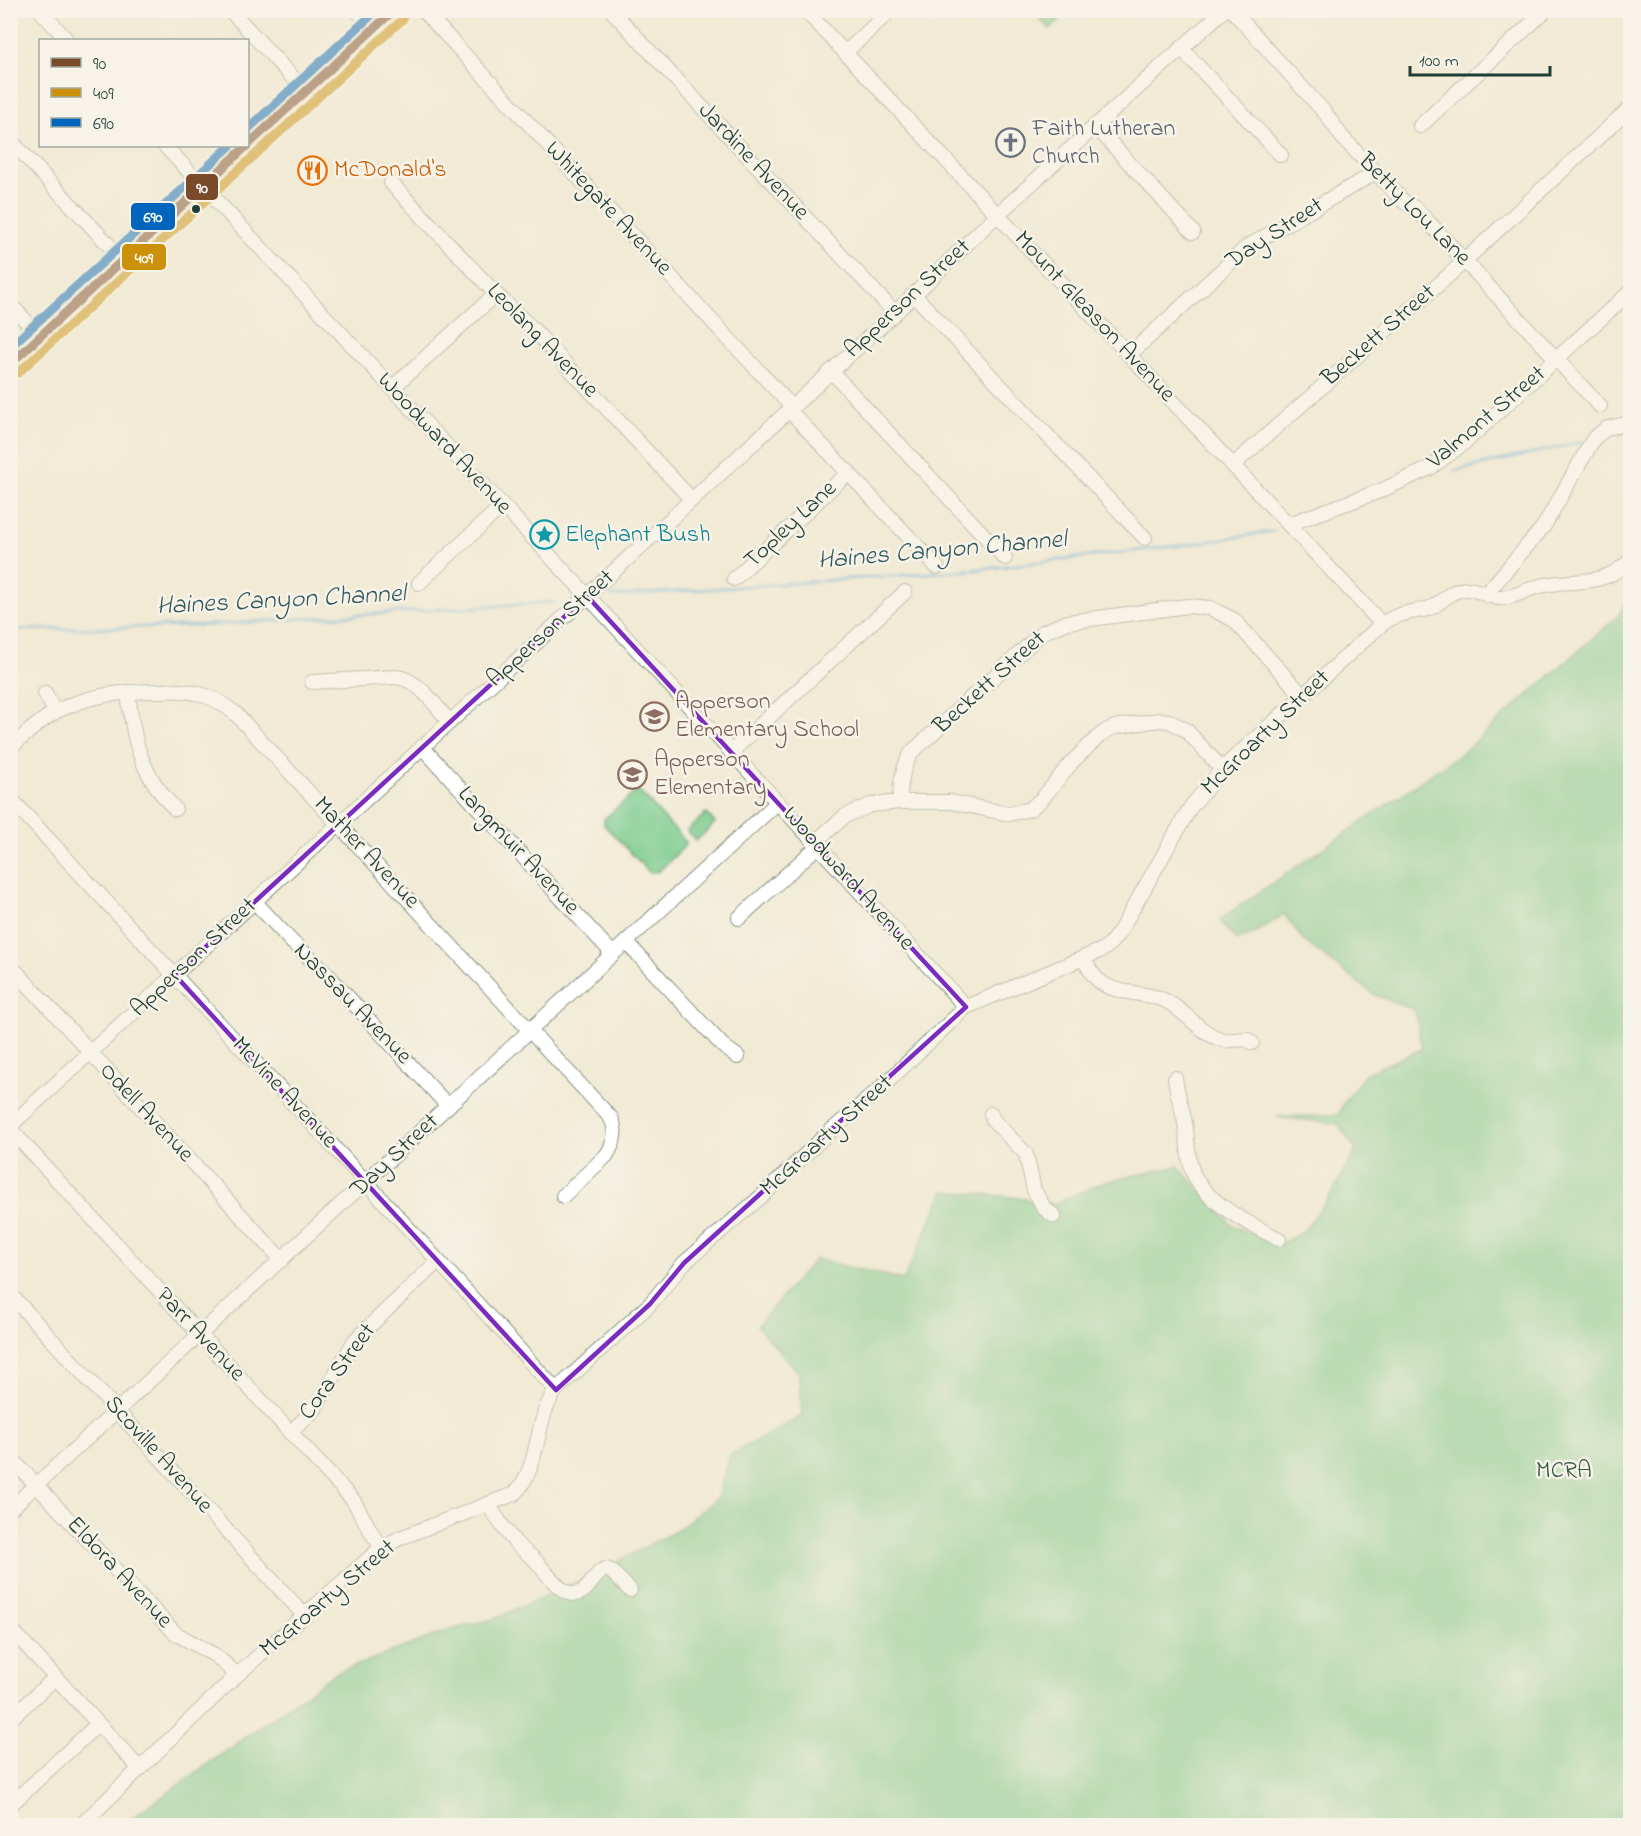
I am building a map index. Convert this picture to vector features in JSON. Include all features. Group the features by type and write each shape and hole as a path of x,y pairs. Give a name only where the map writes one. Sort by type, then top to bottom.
{"main road":[{"path":"249,145 395,10"},
{"path":"10,364 246,147"}],"street":[{"path":"40,10 66,39"},
{"path":"230,10 306,92"},
{"path":"357,10 375,30"},
{"name":"Whitegate Avenue","path":"423,10 938,567"},
{"name":"Jardine Avenue","path":"611,10 895,313"},
{"name":"Mount Gleason Avenue","path":"805,10 1382,624"},
{"path":"845,53 891,10"},
{"name":"Apperson Street","path":"10,1128 895,313 998,214 1224,10"},
{"name":"Betty Lou Lane","path":"1232,10 1326,114 1342,137 1403,201 1416,209 1600,406"},
{"path":"1420,126 1546,10"},
{"path":"1182,49 1281,155"},
{"name":"Beckett Street","path":"1233,465 1465,261 1630,108"},
{"path":"1096,127 1192,232"},
{"path":"10,140 123,260"},
{"name":"Woodward Avenue","path":"166,147 587,596 966,1007"},
{"name":"Day Street","path":"1129,354 1247,247 1366,178 1374,171"},
{"name":"Leolang Avenue","path":"391,183 496,294 532,328 692,500"},
{"name":"Valmont Street","path":"1289,524 1380,491 1430,468 1464,442 1630,292"},
{"path":"392,388 496,294"},
{"path":"914,295 1145,538"},
{"path":"10,304 40,336"},
{"path":"831,371 1005,558"},
{"path":"1488,596 1492,587 1544,526 1594,438 1607,428 1630,423"},
{"name":"Topley Lane","path":"734,579 849,472"},
{"path":"419,583 502,506"},
{"name":"McGroarty Street","path":"80,1826 237,1675 382,1547 514,1494 520,1488 533,1456 548,1401 556,1390 650,1304 684,1263 882,1087 966,1007 1084,958 1109,945 1120,932 1190,808 1222,769 1382,624 1402,614 1429,609 1457,590 1471,589 1488,596 1506,598 1538,586 1596,580 1615,573 1630,561"},
{"path":"731,752 905,592"},
{"name":"Beckett Street","path":"900,802 900,781 905,764 912,752 1043,632 1068,622 1188,606 1210,608 1234,620 1303,696"},
{"path":"312,682 405,678 417,685 450,722"},
{"path":"128,692 133,735 141,760 152,781 175,809"},
{"name":"Mather Avenue","path":"10,748 39,722 55,712 92,697 128,692 190,692 207,696 228,707 611,1118 614,1125 611,1149 563,1196"},
{"path":"45,693 55,712"},
{"path":"739,918 838,821 854,811 871,805 900,802 951,802 1006,814 1022,812 1030,809 1041,799 1072,762 1106,731 1115,726 1159,720 1169,721 1186,730 1222,769"},
{"name":"Langmuir Avenue","path":"422,747 613,954"},
{"name":"McVine Avenue","path":"10,798 556,1390"},
{"name":"Day Street","path":"10,1509 778,802"},
{"name":"Nassau Avenue","path":"255,902 292,942 329,976 448,1106"},
{"path":"626,942 723,1046 738,1057"},
{"path":"1084,958 1094,977 1103,984 1119,991 1164,1000 1216,1037 1233,1040 1247,1039 1252,1043"},
{"name":"Odell Avenue","path":"10,965 282,1260"},
{"path":"1175,1078 1177,1095 1185,1122 1190,1164 1194,1174 1203,1187 1241,1219 1279,1239"},
{"path":"991,1114 993,1120 1026,1154 1039,1202 1054,1216"},
{"name":"Parr Avenue","path":"10,1128 353,1500 382,1547"},
{"name":"Cora Street","path":"290,1433 315,1409 355,1340 438,1261"},
{"name":"Scoville Avenue","path":"10,1294 305,1616"},
{"name":"Eldora Avenue","path":"10,1456 175,1634 216,1656 237,1675"},
{"path":"488,1505 516,1544 534,1559 561,1588 573,1594 583,1592 599,1572 606,1569 630,1590"},
{"path":"10,1628 140,1769"},
{"path":"10,1719 56,1678"},
{"path":"10,1806 98,1724"}],"highlighted area":[{"path":"587,596 966,1007 684,1263 650,1304 556,1390 175,975"}],"green space":[{"path":"1032,11 1064,11 1067,13 1050,29"},
{"name":"MCRA","path":"1630,595 1630,1825 121,1826 334,1674 449,1630 494,1619 590,1576 676,1531 717,1498 730,1455 802,1416 799,1373 757,1326 815,1259 904,1280 944,1191 1012,1197 1054,1204 1104,1182 1178,1166 1233,1226 1279,1245 1304,1231 1332,1193 1356,1150 1338,1124 1277,1117 1338,1115 1366,1073 1422,1049 1415,1010 1375,995 1304,941 1284,914 1257,932 1237,940 1219,920 1462,753 1618,616"},
{"path":"638,790 686,842 686,845 659,871 650,873 604,825 604,819"},
{"path":"706,813 715,823 696,841 687,831"}],"waterway":[{"name":"Haines Canyon Channel","path":"1620,434 1630,432"},
{"name":"Haines Canyon Channel","path":"1455,471 1582,442"},
{"name":"Haines Canyon Channel","path":"612,596 973,570 1185,545 1274,531"},
{"name":"Haines Canyon Channel","path":"10,630 193,626 554,602"}],"transit line":[{"name":"690","path":"249,128 377,10"},
{"name":"90","path":"249,144 394,10"},
{"name":"409","path":"18,373 403,19"},
{"name":"690","path":"10,347 229,147"},
{"name":"90","path":"10,364 245,147"}],"place":[{"name":"Faith Lutheran Church","path":"1011,143"},
{"name":"McDonald's","path":"313,170"},
{"name":"Elephant Bush","path":"544,535"},
{"name":"Apperson Elementary School","path":"654,716"},
{"name":"Apperson Elementary","path":"633,774"}]}
